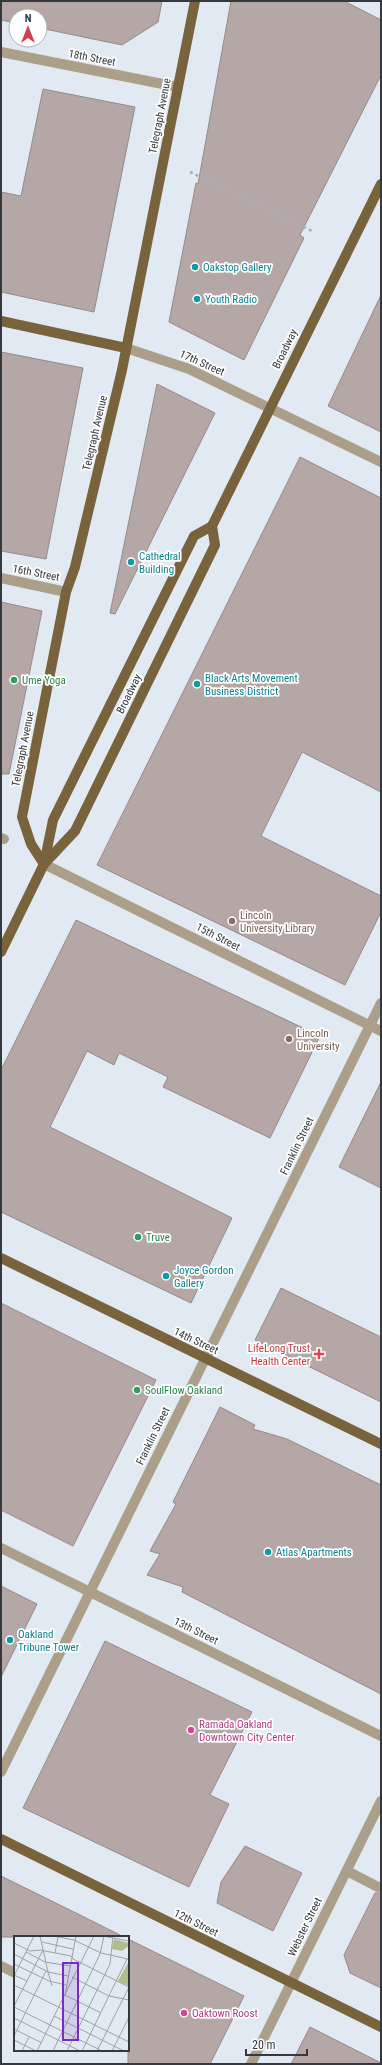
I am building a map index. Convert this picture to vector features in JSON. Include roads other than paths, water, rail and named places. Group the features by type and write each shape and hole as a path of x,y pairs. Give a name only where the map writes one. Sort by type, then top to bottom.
{"main road":[{"name":"Telegraph Avenue","path":"44,864 31,844 22,817 66,592 75,567 126,348 195,1"},
{"name":"Broadway","path":"1,952 44,864 53,820 194,536 212,526 381,184"},
{"name":"17th Street","path":"1,321 126,348"},
{"name":"Broadway","path":"44,864 75,831 215,545 212,526"},
{"name":"14th Street","path":"1,1258 381,1444"},
{"name":"12th Street","path":"1,1839 381,2027"}],"street":[{"name":"18th Street","path":"1,52 178,87"},
{"name":"17th Street","path":"126,348 189,369 381,462"},
{"name":"16th Street","path":"1,578 66,592"},
{"name":"15th Street","path":"44,864 381,1031"},
{"name":"Franklin Street","path":"1,1772 381,1003"},
{"name":"13th Street","path":"1,1548 381,1736"},
{"name":"Webster Street","path":"252,2064 381,1801"},
{"path":"346,1871 378,1887"},
{"path":"1,1966 14,1972"}],"place":[{"name":"Oakstop Gallery","path":"195,267"},
{"name":"Youth Radio","path":"197,299"},
{"name":"Cathedral Building","path":"131,562"},
{"name":"Ume Yoga","path":"14,680"},
{"name":"Black Arts Movement Business District","path":"197,684"},
{"name":"Lincoln University Library","path":"232,921"},
{"name":"Lincoln University","path":"289,1039"},
{"name":"Truve","path":"138,1237"},
{"name":"Joyce Gordon Gallery","path":"166,1276"},
{"name":"LifeLong Trust Health Center","path":"319,1354"},
{"name":"SoulFlow Oakland","path":"137,1390"},
{"name":"Atlas Apartments","path":"268,1552"},
{"name":"Oakland Tribune Tower","path":"10,1640"},
{"name":"Ramada Oakland Downtown City Center","path":"191,1730"},
{"name":"Oaktown Roost","path":"184,2013"}]}
